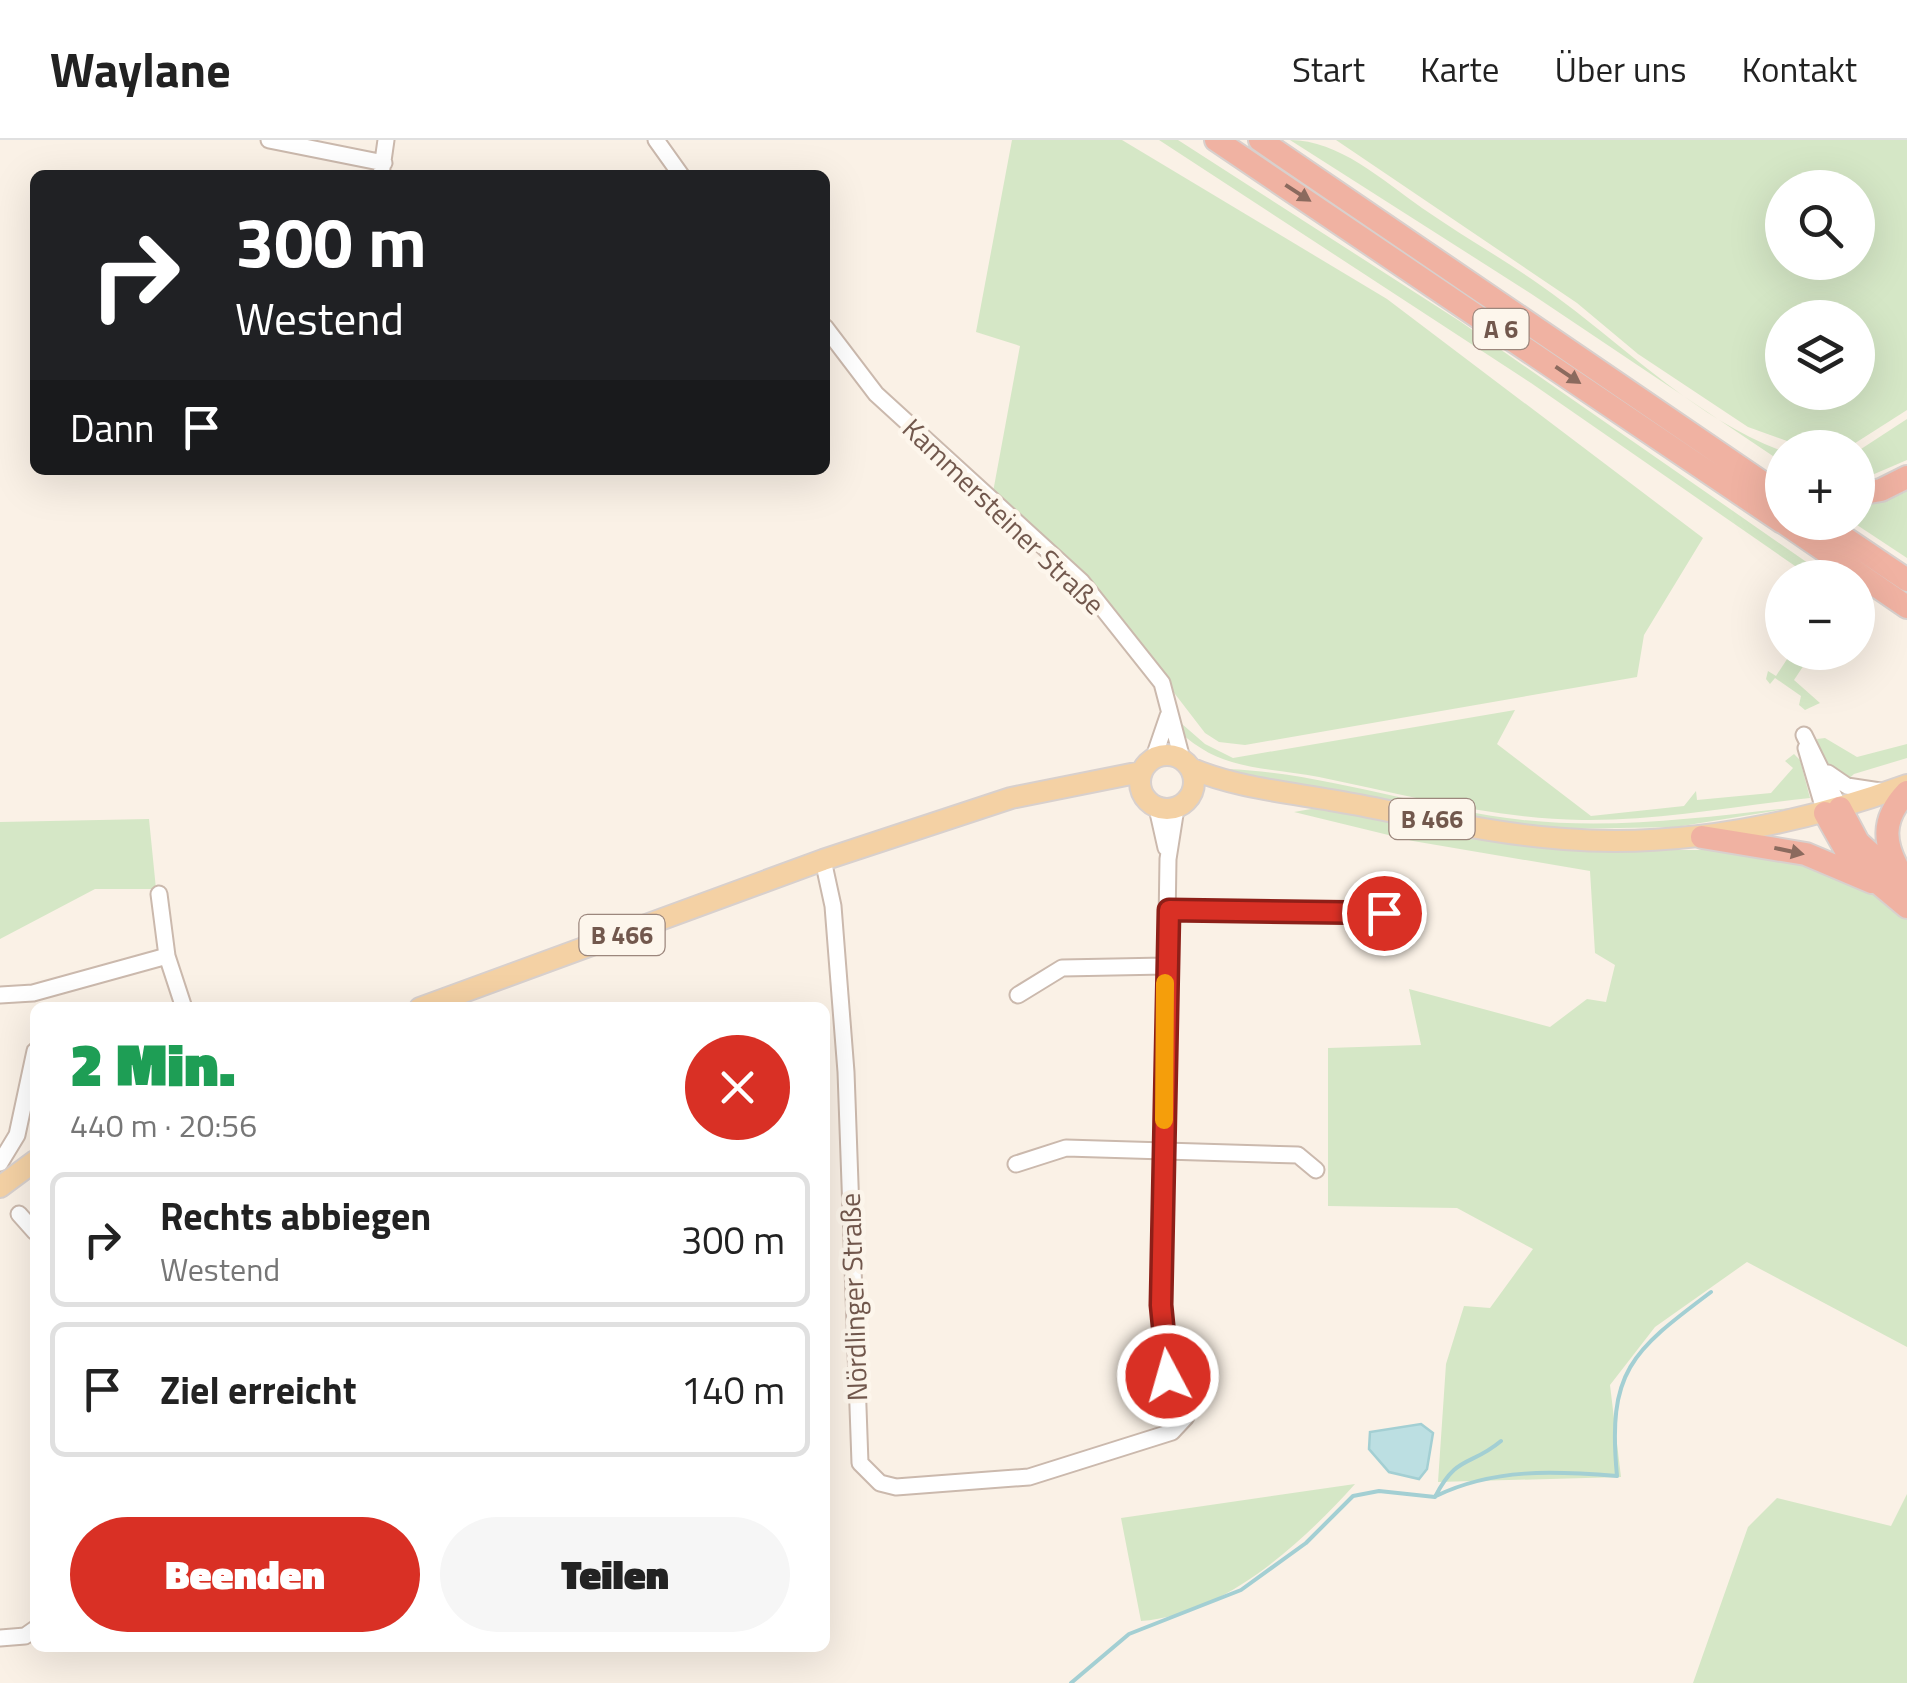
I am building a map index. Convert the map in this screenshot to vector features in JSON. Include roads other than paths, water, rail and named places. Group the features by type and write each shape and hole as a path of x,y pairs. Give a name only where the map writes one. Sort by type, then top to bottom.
{"highway":[{"name":"A 6","path":"1216,140 1765,510"},
{"name":"A 6","path":"1260,140 1486,290 1765,485"},
{"path":"1734,464 1765,476"},
{"path":"1875,491 1907,477"},
{"name":"A 6","path":"1809,540 1907,607"},
{"path":"1848,540 1907,580"},
{"path":"1901,790 1886,831 1888,850 1907,886"},
{"path":"1832,811 1858,842 1907,886"},
{"path":"1832,811 1841,846 1872,882"},
{"path":"1702,837 1806,854 1872,882 1907,907"}],"main road":[{"path":"1168,755 1186,764 1167,801 1148,765 1168,755"},
{"name":"B 466","path":"1186,764 1243,785 1568,840 1702,837 1832,811 1901,790"},
{"name":"B 466","path":"436,1002 823,860 1011,798 1086,786 1148,765"},
{"name":"B 466","path":"1086,786 1167,801 1243,785"},
{"path":"0,1187 30,1164"}],"street":[{"path":"268,140 382,169 386,140"},
{"path":"656,140 677,170"},
{"name":"Kammersteiner Straße","path":"830,334 876,394 1081,581 1162,683 1186,764"},
{"path":"1148,765 1169,712"},
{"path":"1804,734 1825,771 1832,811 1804,734"},
{"path":"1825,771 1847,786 1901,790"},
{"path":"1164,1150 1167,801"},
{"name":"Nördlinger Straße","path":"823,860 833,906 846,1072 860,1463 880,1483 896,1487 1028,1477 1172,1432 1186,1416 1168,1376 1161,1305 1164,1150"},
{"path":"159,894 168,956 182,1002"},
{"path":"1169,910 1384,913"},
{"path":"0,994 34,1000 168,956"},
{"path":"1018,995 1062,968 1165,966"},
{"path":"0,1163 17,1135 30,1074"},
{"path":"1016,1164 1066,1148 1298,1155 1316,1170"},
{"path":"19,1214 30,1226"}],"water":[{"path":"1421,1424 1433,1433 1427,1469 1419,1479 1389,1472 1369,1449 1370,1432"}],"waterway":[{"path":"1436,1496 1502,1476 1617,1476 1616,1411 1630,1367 1661,1331 1711,1292"},
{"path":"1071,1683 1129,1634 1241,1590 1306,1543 1353,1496 1379,1491 1435,1497 1457,1467 1501,1441"}]}
